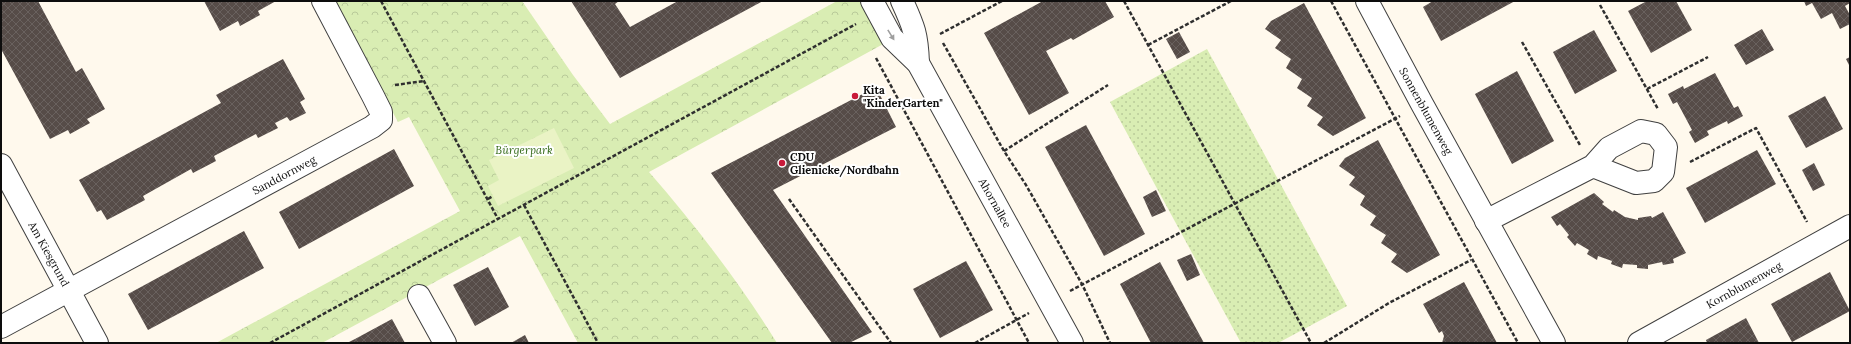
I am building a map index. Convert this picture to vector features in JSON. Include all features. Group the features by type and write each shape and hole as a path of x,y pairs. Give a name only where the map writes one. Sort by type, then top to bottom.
{"street":[{"name":"Sanddornweg","path":"69,291 372,127 381,120 380,112 373,96 323,1"},
{"name":"Ahornallee","path":"872,1 892,38 918,63 1072,343"},
{"name":"Ahornallee","path":"902,1 915,27 918,43 918,63"},
{"name":"Sonnenblumenweg","path":"1367,1 1554,343"},
{"path":"1486,221 1593,166 1609,148 1641,131 1656,134 1666,147 1663,172 1654,181 1636,183 1593,166"},
{"name":"Am Kiesgrund","path":"1,165 97,343"},
{"name":"Kornblumenweg","path":"1639,343 1850,226"},
{"path":"1,327 69,291"},
{"path":"419,296 445,343"}],"path":[{"path":"381,1 498,219"},
{"path":"935,28 938,35 1002,1"},
{"path":"1124,1 1310,343"},
{"path":"1148,45 1231,1"},
{"path":"1331,1 1518,343"},
{"path":"1600,5 1658,110 1656,134"},
{"path":"854,18 860,30"},
{"path":"270,343 857,23"},
{"path":"942,42 1082,284 1110,343"},
{"path":"1522,42 1593,166"},
{"path":"872,51 1029,343"},
{"path":"1647,89 1708,57"},
{"path":"1004,151 1108,85"},
{"path":"975,343 1082,284 1422,104"},
{"path":"1663,172 1678,168 1756,128 1793,196"},
{"path":"488,199 493,196"},
{"path":"789,199 891,343"},
{"path":"524,205 598,343"},
{"path":"1324,343 1389,303 1472,260"}],"green space":[{"name":"Bürgerpark","path":"333,1 522,1 573,75 610,124 837,1 864,1 887,42 649,172 716,255 748,298 777,343 578,343 520,236 322,343 216,343 460,211 409,117 398,122"},
{"path":"1207,49 1347,306 1278,343 1241,343 1110,102"},
{"path":"554,128 574,168 498,206 488,186 499,180 489,160"}],"building":[{"path":"1,1 38,1 76,72 82,68 105,109 87,119 90,123 70,134 68,130 50,139 1,49"},
{"path":"204,1 276,1 258,11 260,15 240,26 238,21 220,31"},
{"path":"571,1 619,1 615,4 630,27 678,1 763,1 620,78"},
{"path":"1043,1 1105,1 1114,17 1073,40 1071,38 1046,51 1069,93 1029,115 984,33"},
{"path":"1433,1 1515,1 1441,41 1423,7"},
{"path":"1647,1 1676,1 1692,30 1651,53 1628,11"},
{"path":"1804,1 1850,1 1850,3 1845,6 1850,15 1850,24 1840,29 1832,13 1821,19 1812,3 1806,6"},
{"path":"1304,3 1366,118 1333,136 1317,125 1323,117 1307,106 1312,98 1297,88 1302,79 1286,68 1291,59 1275,48 1281,40 1265,29 1271,21"},
{"path":"1762,29 1774,50 1746,65 1734,45"},
{"path":"1594,30 1617,71 1575,94 1553,52"},
{"path":"1179,32 1190,52 1177,59 1166,39"},
{"path":"1850,57 1850,67 1846,59"},
{"path":"283,59 305,99 300,102 306,113 290,121 287,117 275,123 278,128 258,138 256,134 214,156 216,161 193,173 191,169 143,196 145,200 107,220 101,210 97,212 79,180 221,103 216,95"},
{"path":"1517,71 1554,141 1512,164 1475,94"},
{"path":"1715,73 1734,108 1738,106 1743,116 1728,124 1727,121 1707,131 1709,135 1695,143 1689,132 1692,130 1677,102 1673,104 1668,94 1683,86 1684,89"},
{"path":"876,87 896,127 773,190 872,332 849,343 832,343 711,173"},
{"path":"1825,96 1843,129 1806,148 1788,116"},
{"path":"1086,125 1145,234 1104,256 1045,147"},
{"path":"1378,140 1440,255 1407,273 1391,262 1397,254 1381,243 1386,235 1370,225 1376,216 1360,205 1365,196 1349,185 1355,177 1339,166 1345,158"},
{"path":"394,149 414,186 299,249 279,212"},
{"path":"1757,150 1776,184 1705,223 1686,188"},
{"path":"1814,163 1825,185 1813,191 1802,170"},
{"path":"1156,190 1166,211 1152,217 1143,197"},
{"path":"1594,193 1604,202 1602,204 1613,212 1614,210 1625,217 1638,220 1638,218 1651,216 1652,218 1663,212 1686,253 1673,259 1674,263 1663,265 1662,262 1648,265 1648,269 1637,268 1637,265 1623,264 1622,268 1611,264 1612,261 1598,256 1597,260 1587,254 1589,250 1577,243 1575,246 1567,237 1569,235 1560,224 1557,226 1551,217"},
{"path":"244,231 264,268 148,330 128,294"},
{"path":"1191,254 1200,275 1187,281 1177,260"},
{"path":"966,261 993,310 940,338 913,289"},
{"path":"1160,262 1204,343 1151,343 1120,284"},
{"path":"488,267 509,307 475,326 453,285"},
{"path":"1830,272 1850,311 1792,342 1771,304"},
{"path":"1464,282 1497,343 1442,343 1444,336 1442,331 1439,333 1423,304"},
{"path":"1746,318 1759,343 1707,343 1706,340"},
{"path":"392,319 405,343 347,343 355,339"},
{"path":"525,335 529,343 511,343"}],"place":[{"name":"Kita \"KinderGarten\"","path":"855,96"},
{"name":"CDU Glienicke/Nordbahn","path":"782,163"}]}
